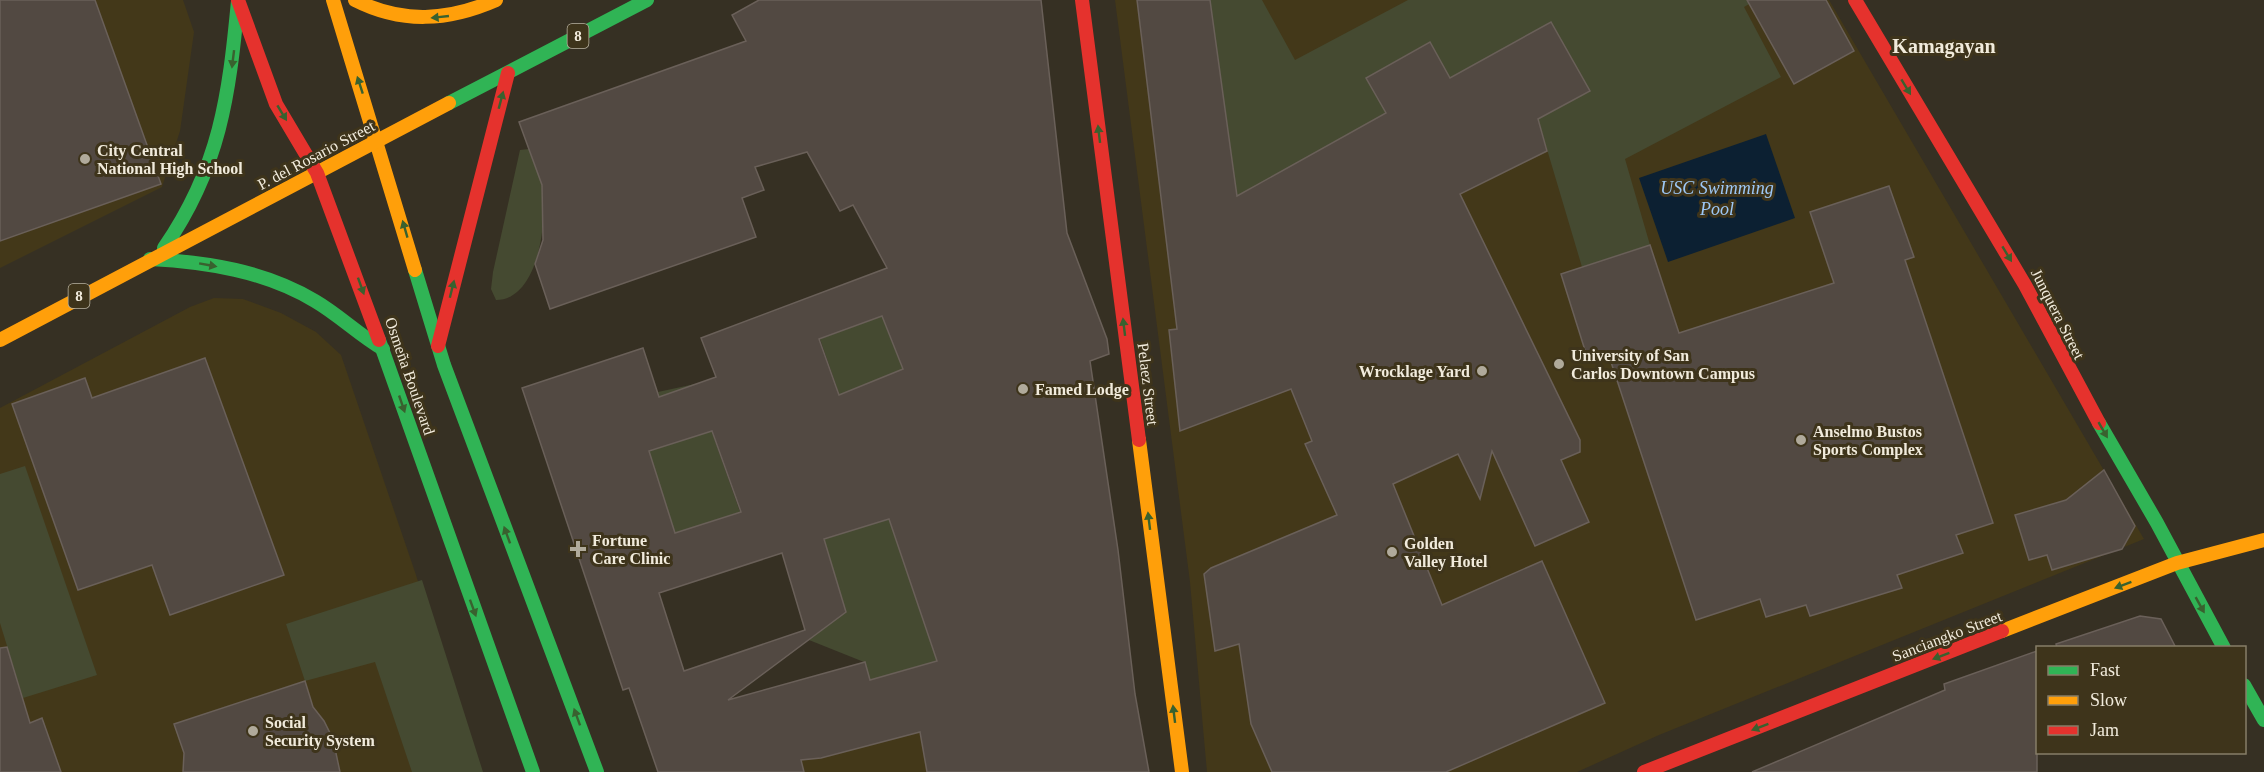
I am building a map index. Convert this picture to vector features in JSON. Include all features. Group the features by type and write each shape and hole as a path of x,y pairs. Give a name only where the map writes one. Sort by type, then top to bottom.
{"main road":[{"path":"238,0 225,108 212,163 193,207 155,256 208,264 277,283 316,302 357,335 383,349"},
{"name":"Osmeña Boulevard","path":"238,0 276,104 318,172 532,772"},
{"path":"333,0 378,141 438,346 597,772"},
{"path":"355,0 378,11 427,18 458,15 496,0"},
{"name":"P. del Rosario Street","path":"0,340 155,256 648,0"},
{"name":"Pelaez Street","path":"1082,0 1182,772"},
{"name":"Junquera Street","path":"1855,0 2025,285 2073,380 2157,523 2223,646"},
{"path":"438,346 508,73"},
{"name":"Sanciangko Street","path":"1644,772 2177,563 2264,540"},
{"path":"2246,688 2264,720"}],"shaded area":[{"name":"City Central National High School","path":"0,0 183,0 194,32 180,131 162,187 0,268"},
{"name":"University of San Carlos Downtown Campus","path":"1115,0 1829,0 2144,539 1659,735 1577,772 1207,772 1190,582"},
{"path":"214,298 243,299 281,313 316,332 341,355 416,575 478,772 0,772 0,408 190,307"},
{"path":"920,732 1149,772 733,772"}],"green space":[{"path":"1210,0 1262,0 1295,60 1408,0 1756,0 1744,7 1781,77 1625,159 1650,245 1582,267 1538,119 1590,91 1551,22 1450,78 1429,42 1366,78 1386,113 1237,196"},
{"path":"529,149 541,180 544,199 542,235 538,254 523,286 511,296 496,300 491,289 493,272 520,150"},
{"path":"888,269 940,299 884,322 903,369 856,442 820,339 885,315 870,274"},
{"path":"695,384 740,512 667,536 649,451 675,443 658,392"},
{"path":"25,466 97,675 23,698 0,623 0,474"},
{"path":"889,519 937,661 870,680 864,662 809,640 846,612 824,539"},
{"path":"422,580 483,772 412,772 375,662 305,681 286,624"}],"water":[{"name":"USC Swimming Pool","path":"1766,134 1795,218 1668,262 1639,178"}],"building":[{"name":"City Central National High School","path":"0,0 95,0 161,184 0,241"},
{"path":"759,0 1041,0 1067,233 1107,339 1109,354 1090,361 1118,550 1135,694 1149,772 927,772 920,732 821,758 801,760 804,772 658,772 629,688 623,690 522,388 643,348 659,397 716,377 701,338 887,268 853,205 840,211 807,152 755,167 764,190 742,198 756,237 550,309 535,264 543,240 542,185 519,122 746,41 732,15","holes":["882,316 903,369 839,395 819,339","712,431 741,512 675,533 649,451","889,519 937,661 870,680 865,662 728,700 846,612 824,539","782,553 805,630 684,671 659,593"]},
{"path":"1137,0 1210,0 1237,196 1386,113 1366,78 1430,42 1450,78 1551,22 1590,91 1538,119 1547,151 1460,194 1580,440 1580,452 1561,460 1589,522 1535,546 1492,451 1480,499 1458,454 1393,484 1442,605 1542,561 1605,703 1446,772 1272,772 1251,724 1239,644 1215,651 1204,574 1211,568 1337,515 1305,444 1312,441 1291,389 1180,431 1169,330 1177,329"},
{"path":"1747,0 1826,0 1854,51 1794,84"},
{"name":"Anselmo Bustos Sports Complex","path":"1889,186 1914,257 1905,260 1993,523 1956,535 1963,553 1897,575 1902,588 1810,616 1806,605 1766,617 1760,599 1696,620 1609,356 1589,363 1561,274 1650,245 1679,333 1834,283 1810,212"},
{"path":"205,358 284,575 170,615 152,565 78,590 12,404 85,378 92,398"},
{"path":"2104,470 2135,526 2122,549 2052,570 2047,555 2029,560 2015,515 2066,500"},
{"path":"2140,616 2161,619 2175,646 2056,646 2056,644"},
{"path":"7,647 30,723 42,718 61,772 0,772 0,648"},
{"path":"2036,651 2037,772 1752,772 1945,690 1944,684"},
{"name":"Social Security System","path":"305,681 313,707 324,721 333,739 340,772 183,772 184,753 174,724"}],"traffic: fast":[{"path":"449,103 647,0"},
{"path":"164,248 198,189 219,130 231,68 238,1"},
{"path":"150,259 214,266 276,282 324,307 383,349"},
{"path":"415,270 444,365 597,772"},
{"path":"379,340 533,772"},
{"path":"2099,423 2157,523 2223,646"},
{"path":"2246,688 2264,720"}],"traffic: slow":[{"path":"333,0 415,270"},
{"path":"355,0 390,13 425,17 460,12 496,0"},
{"path":"0,340 449,103"},
{"path":"1139,440 1182,772"},
{"path":"2002,631 2177,563 2264,540"}],"traffic: jam":[{"path":"238,0 276,104 317,173 379,340"},
{"path":"1082,0 1139,440"},
{"path":"1855,0 2025,285 2099,423"},
{"path":"438,346 508,73"},
{"path":"1644,772 2002,631"}],"place":[{"name":"City Central National High School","path":"85,159"},
{"name":"University of San Carlos Downtown Campus","path":"1559,364"},
{"name":"Wrocklage Yard","path":"1482,371"},
{"name":"Famed Lodge","path":"1023,389"},
{"name":"Anselmo Bustos Sports Complex","path":"1801,440"},
{"name":"Fortune Care Clinic","path":"578,549"},
{"name":"Golden Valley Hotel","path":"1392,552"},
{"name":"Social Security System","path":"253,731"}],"district":[{"name":"Kamagayan","path":"1944,46"}]}
